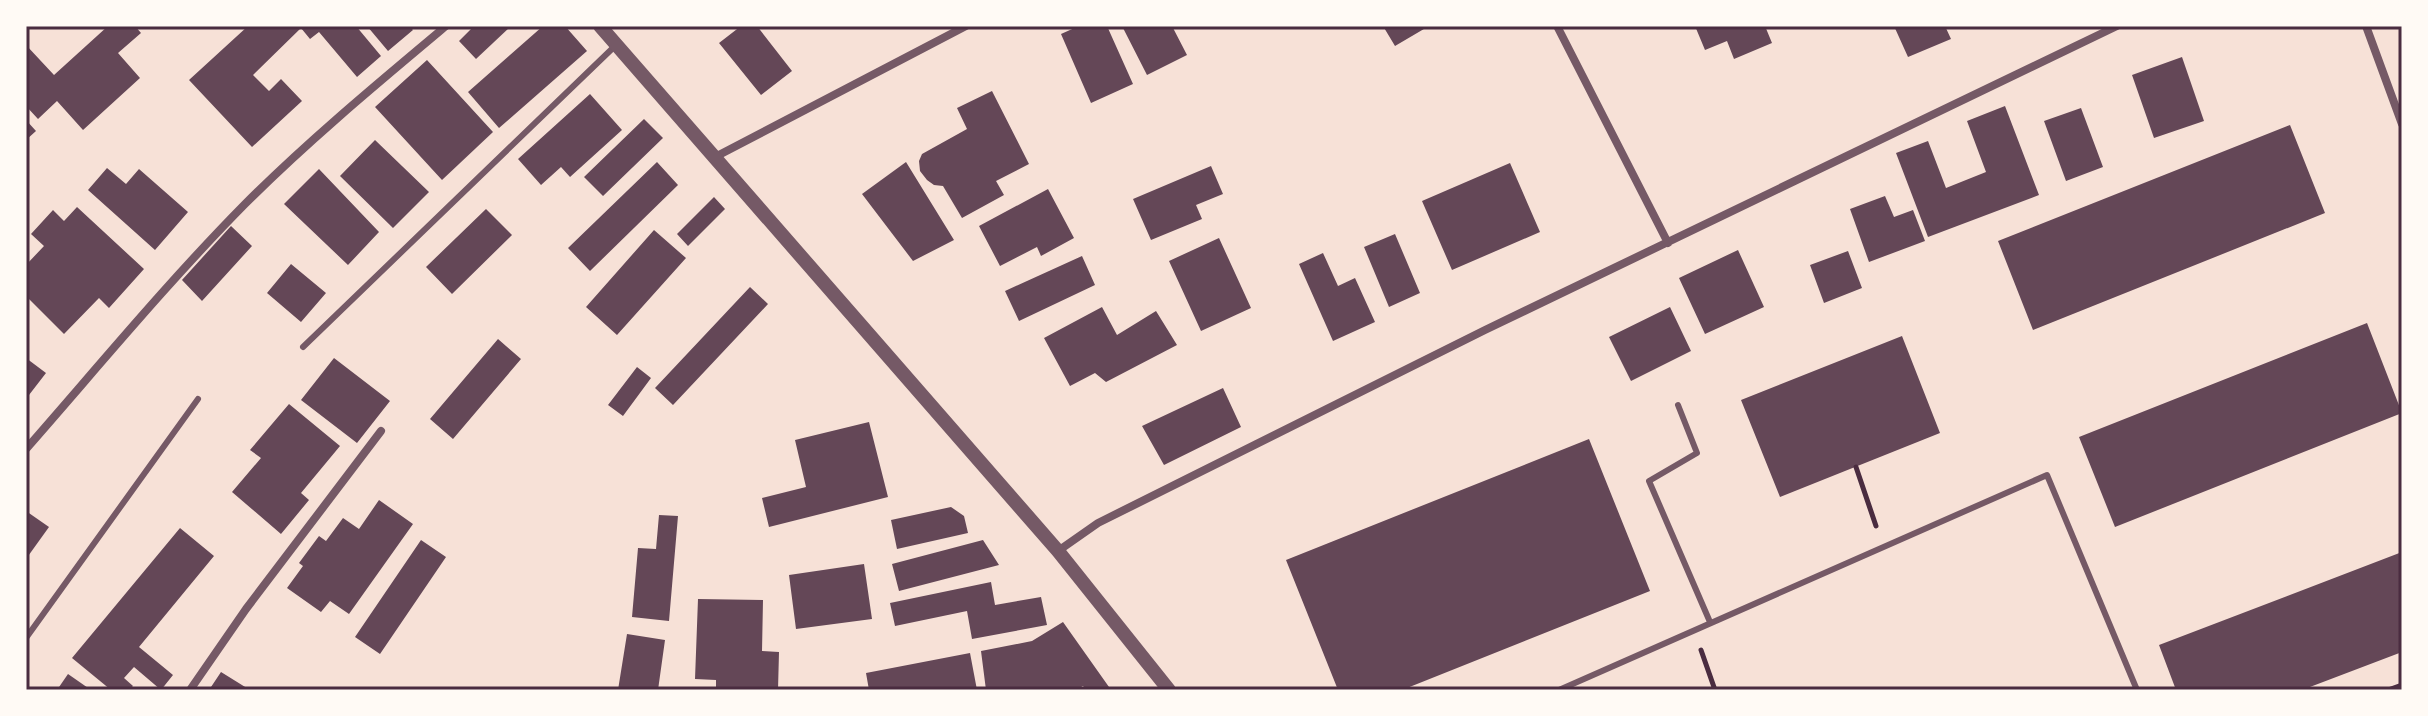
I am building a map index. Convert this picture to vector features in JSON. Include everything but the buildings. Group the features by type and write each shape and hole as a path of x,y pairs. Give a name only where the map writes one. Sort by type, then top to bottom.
{"street":[{"path":"26,449 246,203 446,26"},
{"path":"600,26 1058,551 1169,690"},
{"path":"715,157 966,26"},
{"path":"1557,26 1668,243"},
{"path":"1058,551 1112,516 1485,330 2117,26"},
{"path":"2366,26 2402,124"},
{"path":"190,690 246,609 381,431"}],"lane":[{"path":"303,347 616,45"},
{"path":"26,638 198,399"},
{"path":"1678,405 1697,453 1649,481 1710,622"},
{"path":"1559,690 2047,475 2137,690"}],"path":[{"path":"1856,467 1883,546"},
{"path":"1695,630 1715,690"},
{"path":"2388,690 2402,685"}]}
